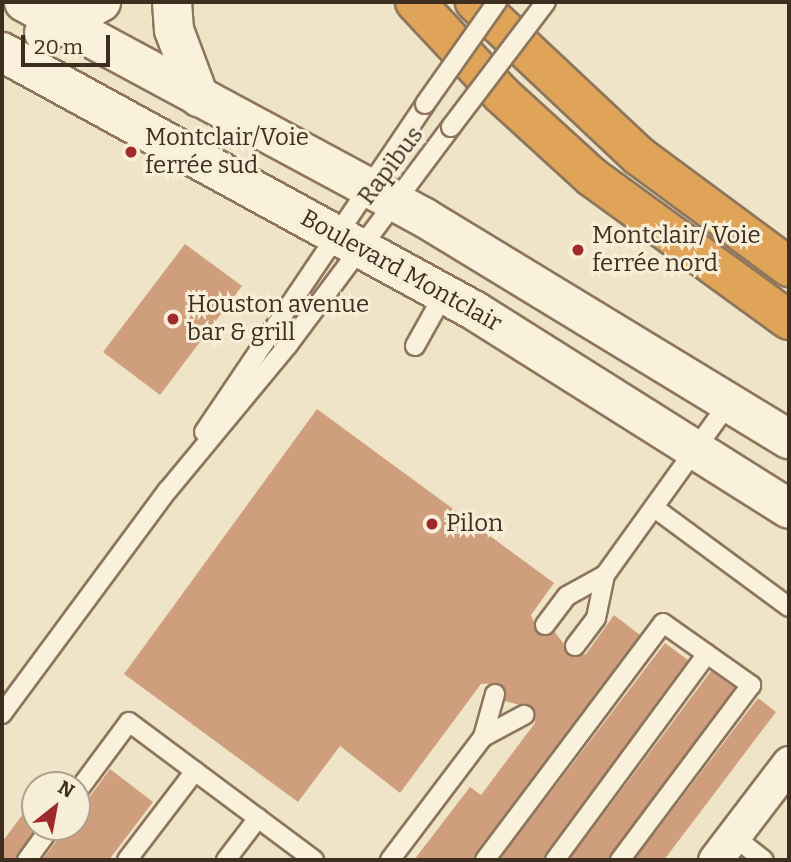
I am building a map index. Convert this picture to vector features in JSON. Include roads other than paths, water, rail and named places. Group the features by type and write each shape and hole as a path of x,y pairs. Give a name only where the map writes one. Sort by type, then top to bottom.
{"highway":[{"path":"415,2 492,84 592,177 789,320"},
{"path":"475,2 618,139 789,267"}],"main road":[{"path":"24,2 381,194 730,401 789,439"},
{"path":"3,53 101,2"},
{"path":"172,2 174,30 199,97"},
{"name":"Boulevard Montclair","path":"3,53 444,294 789,509"}],"street":[{"path":"724,848 789,763"}],"lane":[{"name":"Rapibus","path":"2,715 381,194 425,104 496,2"},
{"name":"Rapibus","path":"168,489 381,194 451,127 547,2"},
{"path":"415,346 444,294"},
{"path":"545,625 567,596 605,575 656,509 730,401"},
{"path":"656,509 789,607"},
{"path":"575,646 596,618 605,575"},
{"path":"485,860 663,623 751,685 620,860"},
{"path":"555,860 707,654"},
{"path":"390,860 483,737 495,694"},
{"path":"483,737 524,715"},
{"path":"91,773 129,722 314,860"},
{"path":"127,860 195,771"},
{"path":"226,860 258,818"},
{"path":"27,860 41,841"},
{"path":"724,848 764,860"}],"place":[{"name":"Montclair/Voie ferrée sud","path":"131,152"},
{"name":"Montclair/ Voie ferrée nord","path":"578,250"},
{"name":"Houston avenue bar & grill","path":"173,319"},
{"name":"Pilon","path":"432,524"}]}
